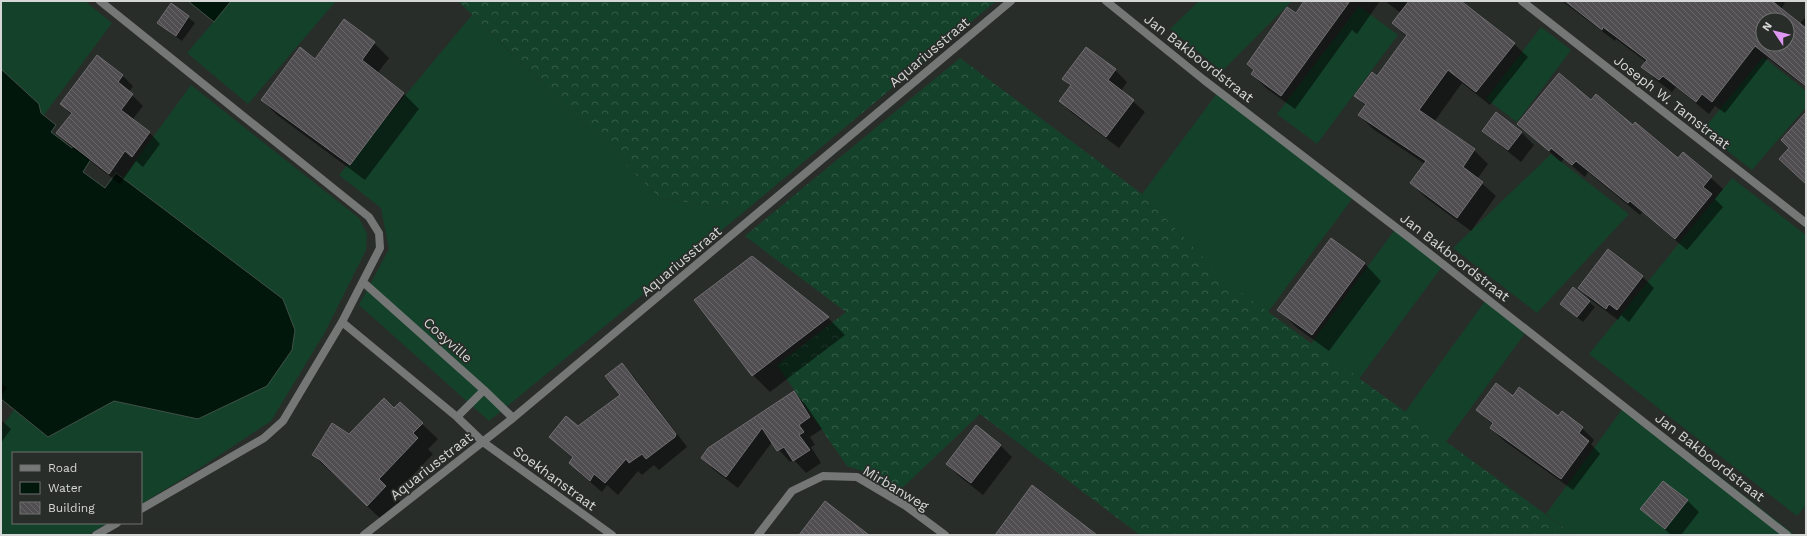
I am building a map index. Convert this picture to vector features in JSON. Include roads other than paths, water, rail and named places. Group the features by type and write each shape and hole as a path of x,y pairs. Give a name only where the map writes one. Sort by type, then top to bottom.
{"street":[{"path":"100,1 369,217 379,233 380,248 363,282 342,322 283,421 276,429 245,450 142,508"},
{"name":"Aquariusstraat","path":"364,535 513,418 1011,1"},
{"name":"Jan Bakboordstraat","path":"1106,1 1204,80 1411,239 1787,535"},
{"name":"Joseph W. Tamstraat","path":"1522,1 1806,223"},
{"name":"Cosyville","path":"363,282 484,390 513,418"},
{"path":"342,322 456,417 483,442"},
{"path":"456,417 484,390"},
{"name":"Soekhanstraat","path":"483,442 612,535"},
{"name":"Mirbanweg","path":"758,535 792,491 824,476 857,477 906,506 946,535"},
{"path":"96,535 115,524"}],"water":[{"path":"188,1 231,1 214,22"},
{"path":"1,69 39,104 41,113 56,125 51,132 72,148 76,143 93,156 83,172 105,188 116,173 283,299 295,330 292,350 267,386 198,419 114,401 48,437 1,399"}]}
